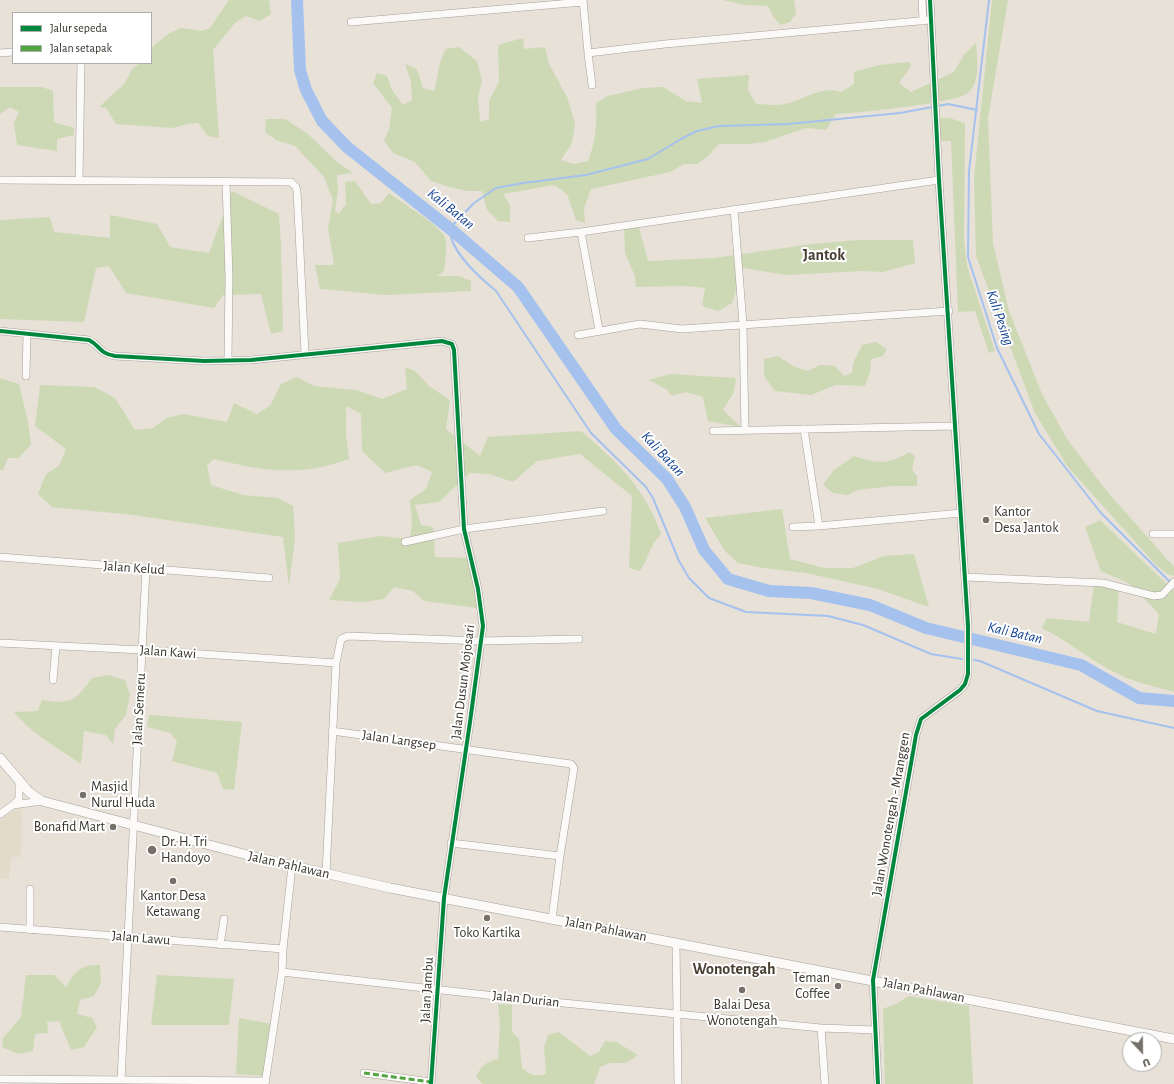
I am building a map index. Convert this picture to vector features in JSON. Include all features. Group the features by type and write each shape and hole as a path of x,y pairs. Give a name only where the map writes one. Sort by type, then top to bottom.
{"main road":[{"path":"0,758 29,792 42,801"},
{"name":"Jalan Pahlawan","path":"42,801 133,826 326,874 1174,1039"}],"street":[{"path":"922,0 922,21"},
{"name":"Jalan Wonotengah - Mranggen","path":"878,1084 873,980 878,940 917,730 921,719 960,690 965,684 969,668 965,577 954,426 949,310 939,180 930,0"},
{"path":"351,22 530,3 583,1 592,85"},
{"path":"588,52 930,20"},
{"path":"0,53 12,52"},
{"path":"79,181 81,64"},
{"path":"0,180 291,182 296,187 305,354 204,361 115,356 103,354 93,342 89,340 0,330"},
{"path":"528,238 581,232 939,180"},
{"path":"226,181 229,278 228,360"},
{"path":"734,209 743,324 745,431"},
{"path":"581,232 598,330"},
{"path":"578,335 598,330 640,324 682,329 949,310"},
{"path":"26,376 27,333"},
{"name":"Jalan Dusun Mojosari","path":"305,354 442,341 452,344 454,348 464,529 481,609 482,641 444,898"},
{"path":"713,432 954,426"},
{"path":"804,429 819,526"},
{"path":"405,542 464,529 603,512"},
{"path":"793,527 961,513"},
{"path":"1153,534 1174,534"},
{"name":"Jalan Kelud","path":"0,557 269,578"},
{"name":"Jalan Semeru","path":"121,1080 146,569"},
{"path":"965,577 1103,583 1154,596 1164,593 1173,582"},
{"path":"326,874 336,663 339,642 343,637 482,641 580,639"},
{"name":"Jalan Kawi","path":"0,643 142,650 336,663"},
{"path":"53,680 56,646"},
{"name":"Jalan Langsep","path":"332,731 571,764 573,766 560,856"},
{"path":"0,814 19,799 19,781"},
{"path":"13,805 42,801"},
{"path":"451,843 560,856 552,919"},
{"path":"0,1079 265,1082 282,972 292,866"},
{"path":"30,889 30,930"},
{"name":"Jalan Jambu","path":"431,1083 444,898"},
{"path":"220,945 224,919"},
{"name":"Jalan Lawu","path":"0,927 283,949"},
{"path":"676,943 678,1084"},
{"name":"Jalan Durian","path":"282,972 530,1000 821,1028 875,1030"},
{"path":"821,1028 825,1084"},
{"path":"364,1073 431,1083"}],"shaded area":[{"path":"22,808 21,857 11,857 9,879 0,879 0,820 12,811"}],"green space":[{"path":"229,0 269,0 271,14 260,21 246,16 235,23 213,50 219,138 208,136 198,123 173,128 116,124 106,108 99,107 125,83 132,69 139,64 152,64 152,48 168,34 181,28 202,31 210,28"},
{"path":"723,0 794,0 796,14 790,22 780,25 768,6 745,5"},
{"path":"992,0 1008,0 988,118 993,243 1009,311 1042,394 1067,439 1105,489 1174,567 1174,576 1167,574 1155,564 1068,467 1035,413 976,256 974,178"},
{"path":"523,38 524,49 545,47 549,64 567,97 575,123 572,143 561,160 574,164 588,161 593,146 595,132 596,103 608,96 643,88 663,87 686,101 702,103 697,79 749,75 748,90 756,104 782,105 826,90 841,92 854,84 854,72 879,65 909,62 911,66 899,83 911,92 954,72 964,55 976,43 977,76 975,83 968,93 960,97 927,104 836,114 826,130 806,128 765,142 747,144 719,144 707,157 697,164 684,164 670,172 591,189 584,208 585,223 576,220 567,194 554,185 503,194 510,205 510,222 498,221 487,210 482,191 467,191 431,181 415,162 393,153 384,141 389,129 392,108 373,83 377,73 387,76 392,90 403,105 412,100 411,82 405,64 417,69 423,88 434,91 443,54 446,49 459,47 477,61 482,81 478,97 480,122 489,119 489,101 499,82 498,45"},
{"path":"0,87 42,87 53,91 54,122 74,128 74,135 57,139 57,151 17,145 14,123 19,112 10,107 0,114"},
{"path":"940,118 949,118 965,123 964,239 967,266 995,351 989,353 975,311 958,312 951,141 941,141"},
{"path":"266,119 285,119 308,134 336,161 353,173 337,175 338,191 335,211 339,214 346,204 345,182 355,181 371,204 381,203 389,193 435,226 445,237 446,244 444,271 437,276 459,276 471,281 471,291 386,295 320,289 315,265 334,265 328,228 333,200 324,177 295,146 276,140 265,132"},
{"path":"232,191 279,214 283,331 271,334 261,294 223,295 214,308 126,293 109,266 96,268 84,322 0,319 0,220 50,217 54,232 110,238 110,215 157,224 170,247 209,253"},
{"path":"638,224 648,261 714,258 812,244 858,240 913,240 915,263 883,272 863,271 786,275 743,268 732,303 718,311 702,306 705,288 686,286 636,287 635,276 625,253 624,226"},
{"path":"876,342 887,349 883,356 871,359 870,372 865,386 836,385 811,395 775,391 764,376 764,359 778,356 793,366 808,371 820,365 835,366 844,376 852,373 853,363 862,345"},
{"path":"405,367 415,371 429,386 450,400 446,429 480,456 488,437 581,431 618,465 638,490 655,518 661,534 654,543 640,571 629,568 632,496 580,454 537,461 513,482 489,474 470,473 439,502 415,505 421,525 433,527 435,557 470,558 477,608 424,601 413,591 394,587 384,599 362,602 329,600 340,579 338,543 380,536 410,539 412,521 410,500 426,489 432,472 417,465 385,473 362,451 361,414 346,406 346,433 349,459 331,465 297,470 249,467 214,459 207,465 211,485 243,495 278,498 293,506 295,537 289,586 283,537 133,515 52,507 38,494 46,474 59,466 66,449 35,426 40,385 94,387 115,398 135,430 153,428 167,418 183,414 227,422 234,403 257,414 270,406 281,384 297,377 314,386 356,390 382,399 407,389"},
{"path":"670,374 736,378 734,392 723,410 741,427 708,421 703,397 686,392 672,396 666,389 649,380"},
{"path":"0,378 19,384 28,422 31,444 19,458 8,458 3,470 0,470"},
{"path":"909,452 915,456 912,470 917,476 917,486 892,486 857,490 848,495 833,493 823,485 834,470 854,456 869,461 882,462 895,459"},
{"path":"782,509 790,559 824,568 853,568 884,556 914,554 929,607 878,589 806,573 763,568 738,563 725,551 705,518"},
{"path":"1100,520 1174,591 1174,692 1141,683 1118,674 1042,628 1047,618 1089,622 1094,585 1119,589 1117,622 1156,634 1159,614 1130,584 1101,571 1085,527"},
{"path":"109,675 125,680 130,695 126,715 115,729 113,744 106,735 84,731 81,764 37,734 14,712 38,711 42,700 60,702 72,699 82,691 92,678"},
{"path":"149,715 242,722 234,790 223,789 217,773 172,761 177,741 170,733 147,727"},
{"path":"91,965 100,965 101,983 94,996 80,1000 77,1014 92,1018 97,1027 84,1047 71,1050 59,1021 47,1022 48,1033 35,1034 33,1051 18,1054 2,1047 3,1038 21,1017 26,975 54,975 66,987 76,973 82,968"},
{"path":"157,975 234,979 229,1025 151,1025"},
{"path":"909,996 969,1006 973,1084 885,1084 883,1009 898,1003"},
{"path":"498,1004 512,1005 512,1032 519,1039 522,1068 533,1075 546,1074 544,1047 548,1035 559,1032 590,1056 599,1052 605,1041 616,1042 638,1055 626,1063 610,1063 600,1067 594,1084 483,1084 476,1077 478,1073 482,1067 490,1061 498,1059 500,1025"},
{"path":"239,1018 272,1024 264,1076 236,1074"}],"waterway":[{"name":"Kali Batan","path":"297,0 300,70 306,90 322,121 347,147 454,232 518,287 616,429 667,479 685,507 704,550 728,579 769,591 811,593 870,605 926,628 1081,665 1139,698 1174,701"},
{"name":"Kali Pesing","path":"989,0 969,171 968,257 997,348 1039,434 1101,513 1171,583"},
{"path":"962,659 931,654 863,625 828,616 746,612 709,598 689,578 679,561 653,498 646,487 591,433 496,291 466,263 454,246 450,228 474,203 496,188 586,175 648,159 697,131 719,126 788,124 900,113 948,104 977,110"},
{"path":"974,660 980,661 1097,711 1174,728"}],"marked path":[{"path":"364,1073 431,1082"}],"cycle path":[{"path":"878,1084 873,980 916,735 921,719 960,690 965,684 968,674 968,626 939,180 930,0"},
{"path":"0,331 89,340 105,353 115,356 204,361 251,360 442,341 452,344 454,350 464,529 478,589 483,626 444,898 431,1084"}],"place":[{"name":"Kantor Desa Jantok","path":"986,520"},
{"name":"Masjid Nurul Huda","path":"83,795"},
{"name":"Bonafid Mart","path":"113,827"},
{"name":"Dr. H. Tri Handoyo","path":"152,850"},
{"name":"Kantor Desa Ketawang","path":"173,881"},
{"name":"Toko Kartika","path":"487,918"},
{"name":"Teman Coffee","path":"838,986"},
{"name":"Balai Desa Wonotengah","path":"742,990"}],"district":[{"name":"Jantok","path":"824,255"},
{"name":"Wonotengah","path":"734,969"}]}
